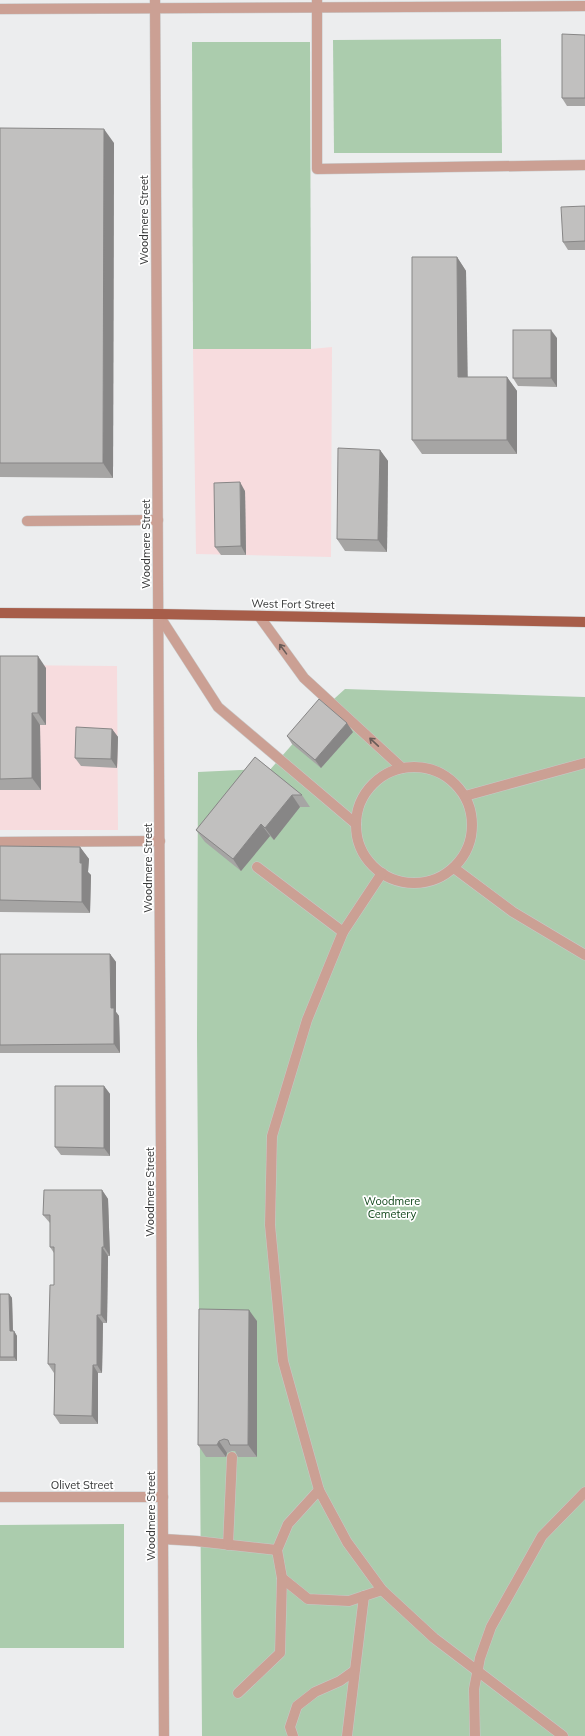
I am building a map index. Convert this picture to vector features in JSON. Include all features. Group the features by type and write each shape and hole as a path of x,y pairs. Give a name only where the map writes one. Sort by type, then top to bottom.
{"main road":[{"name":"West Fort Street","path":"0,613 158,614 585,622"}],"street":[{"path":"0,10 155,4 585,6"},
{"name":"Woodmere Street","path":"155,4 164,1736"},
{"path":"317,4 317,169 585,165"},
{"path":"27,521 158,520"},
{"path":"158,614 218,707 356,824"},
{"path":"259,616 304,678 402,768"},
{"path":"465,796 585,763"},
{"path":"410,767 430,769 447,777 461,790 470,807 473,826 470,844 460,862 446,875 428,882 408,884 390,878 373,868 362,852 356,833 356,814 363,796 375,781 392,771 402,768 410,767"},
{"path":"0,842 160,841"},
{"path":"257,867 343,932"},
{"path":"454,868 513,912 585,955"},
{"path":"382,873 343,932 307,1020 272,1136 270,1225 283,1361 319,1490 347,1542 382,1590 434,1638 563,1736"},
{"path":"228,1545 232,1457"},
{"path":"238,1693 280,1653 282,1578 277,1550 288,1524 319,1490"},
{"path":"475,1736 474,1688 491,1627 542,1536 585,1492"},
{"name":"Olivet Street","path":"0,1497 163,1497"},
{"path":"163,1539 277,1550"},
{"path":"282,1578 308,1599 349,1601 382,1590"},
{"path":"347,1736 364,1596"},
{"path":"293,1736 290,1727 297,1706 315,1692 340,1681 354,1671"}],"shaded area":[{"path":"332,347 331,557 196,554 193,349 311,349"},
{"path":"0,665 117,666 118,830 0,830"}],"green space":[{"path":"501,39 502,153 334,153 333,40"},
{"path":"192,42 310,42 311,349 193,349"},
{"name":"Woodmere Cemetery","path":"345,689 585,697 585,1736 202,1736 197,1038 198,772 263,769 268,772 325,707"},
{"path":"124,1524 124,1648 0,1648 0,1525"}],"building":[{"path":"562,34 585,35 585,98 562,98"},
{"path":"0,128 104,129 103,463 0,463"},
{"path":"585,206 585,241 563,242 561,207"},
{"path":"412,257 457,257 458,377 507,377 507,440 412,440"},
{"path":"513,330 551,330 551,378 513,378"},
{"path":"338,448 380,450 378,540 337,539"},
{"path":"240,482 241,546 215,547 214,483"},
{"path":"0,656 38,656 38,713 32,713 32,778 0,779"},
{"path":"319,699 347,723 315,760 287,736"},
{"path":"76,727 112,729 111,759 75,758"},
{"path":"255,757 302,795 292,795 265,828 261,824 233,859 196,830"},
{"path":"0,846 80,847 80,863 82,863 82,902 0,900"},
{"path":"0,954 110,954 111,1008 114,1008 114,1044 0,1045"},
{"path":"55,1086 104,1086 104,1148 55,1147"},
{"path":"44,1190 102,1190 104,1247 102,1247 101,1315 97,1315 97,1365 93,1365 92,1416 54,1415 55,1364 48,1364 50,1285 54,1285 54,1247 50,1247 50,1215 43,1215"},
{"path":"0,1294 9,1294 10,1331 14,1331 14,1357 0,1357"},
{"path":"199,1309 249,1310 248,1445 230,1445 228,1440 224,1439 219,1441 217,1445 198,1445"}]}
